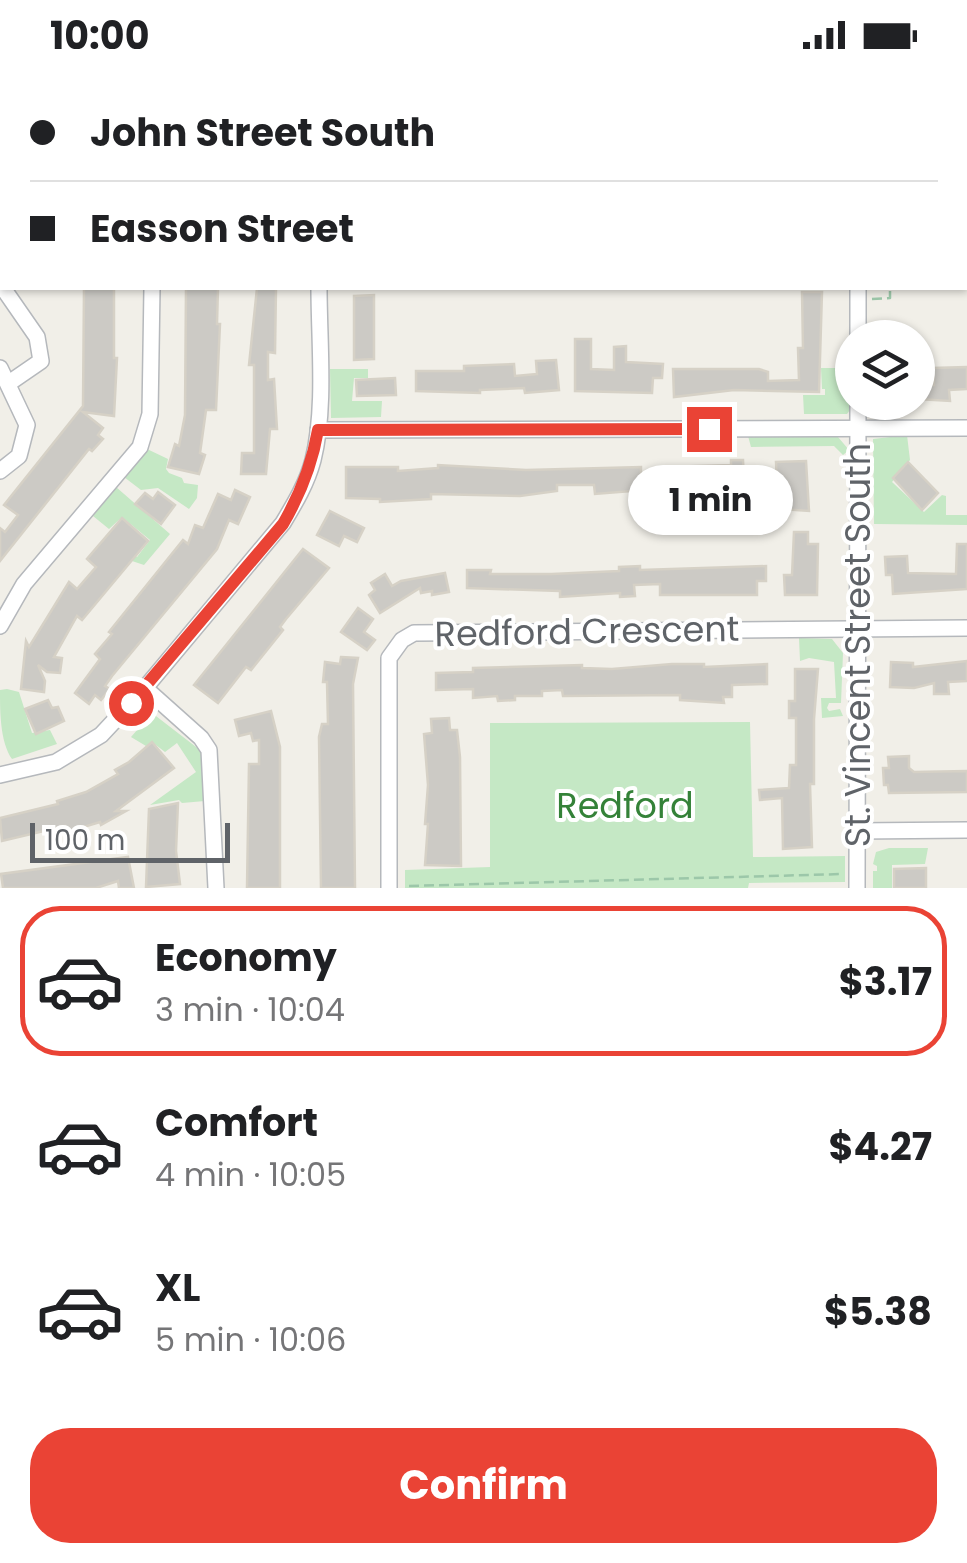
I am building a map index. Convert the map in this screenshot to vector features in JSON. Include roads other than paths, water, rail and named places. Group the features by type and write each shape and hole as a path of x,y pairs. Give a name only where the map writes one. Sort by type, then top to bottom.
{"street":[{"path":"0,471 19,456 27,424 4,376 41,360 37,337 5,290"},
{"path":"0,626 24,584 144,439 150,414 152,290"},
{"path":"0,775 56,762 101,735 283,524 313,462 318,430 319,290"},
{"path":"860,320 862,293"},
{"name":"St. Vincent Street South","path":"857,881 858,420"},
{"path":"318,430 967,428"},
{"name":"Redford Crescent","path":"389,888 388,658 402,640 424,632 967,628"},
{"path":"144,688 202,738 210,750 216,888"},
{"path":"857,831 967,830"}],"park label":[{"name":"Redford","path":"625,805"}]}
